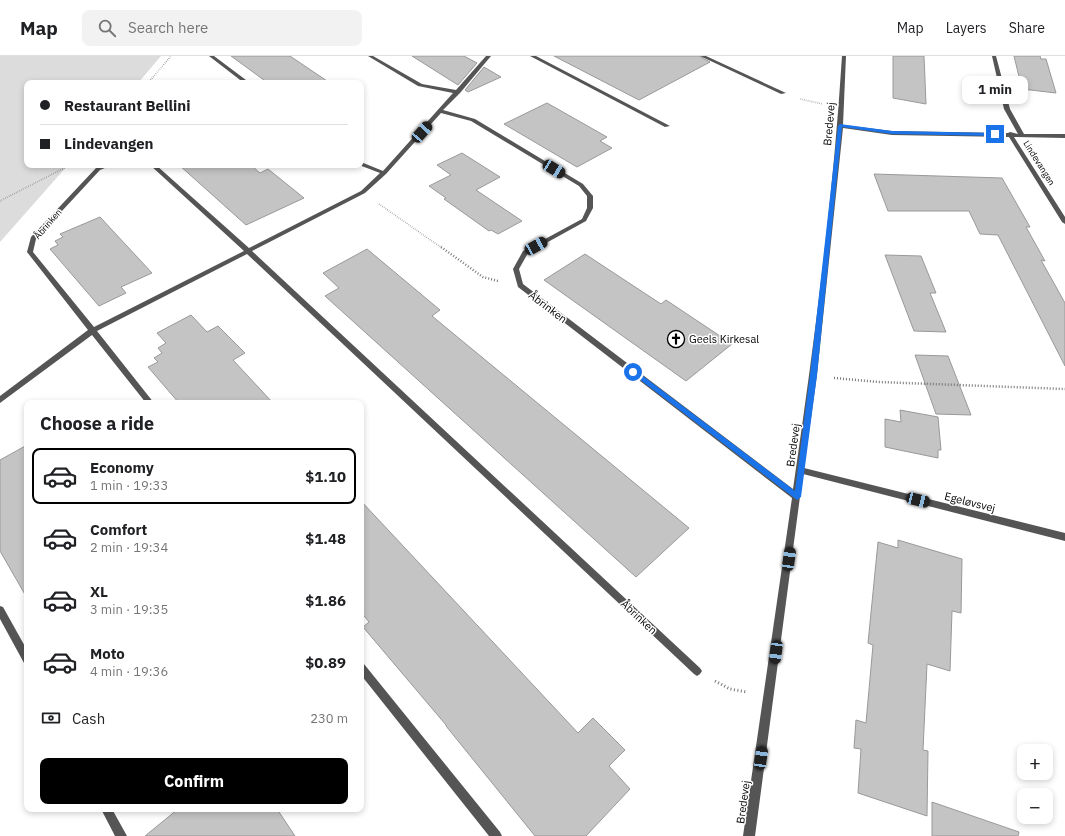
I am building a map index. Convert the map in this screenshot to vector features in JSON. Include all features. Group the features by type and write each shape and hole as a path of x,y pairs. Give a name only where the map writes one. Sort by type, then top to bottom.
{"street":[{"path":"211,56 243,80"},
{"path":"370,56 420,85 458,92"},
{"path":"0,400 92,331 363,192 384,173 489,56"},
{"path":"532,56 667,126"},
{"path":"702,56 783,93"},
{"name":"Bredevej","path":"750,836 814,375 842,107 844,56"},
{"path":"994,56 1007,109 1022,135"},
{"name":"Åbrinken","path":"441,111 473,120 581,185 590,196 590,208 584,220 525,252 516,269 520,286 797,497"},
{"name":"Lindevangen","path":"840,126 892,133 1065,136"},
{"name":"Lindevangen","path":"1010,134 1065,222"},
{"path":"364,165 384,173"},
{"name":"Åbrinken","path":"102,168 98,170 33,238 30,252 148,400"},
{"name":"Åbrinken","path":"155,168 248,251 697,671"},
{"name":"Egeløvsvej","path":"800,470 1065,537"},
{"path":"0,610 24,654"},
{"path":"364,671 496,836"},
{"path":"108,812 121,836"}],"path":[{"path":"151,80 171,56"},
{"path":"783,93 809,102 842,107"},
{"path":"0,201 64,168"},
{"path":"363,192 483,277 520,286"},
{"path":"814,375 879,382 1065,389"},
{"path":"697,671 730,689 770,696"}],"shaded area":[{"path":"0,56 161,56 141,80 24,80 24,168 65,168 0,242"}],"building":[{"path":"231,56 290,56 326,80 264,80"},
{"path":"412,56 464,56 477,63 458,85"},
{"path":"554,56 699,56 710,62 639,100"},
{"path":"893,56 924,56 926,104 893,98"},
{"path":"1014,56 1040,56 1041,59 1046,59 1056,93 1022,89"},
{"path":"484,67 501,77 468,92 465,90"},
{"path":"547,103 607,137 600,141 612,148 577,167 504,124"},
{"path":"462,153 500,177 476,190 522,221 498,234 491,230 489,231 444,199 446,198 429,186 451,175 437,165"},
{"path":"182,168 254,168 260,173 268,169 304,198 246,225"},
{"path":"874,174 1002,178 1030,227 1026,227 1045,261 1041,260 1065,303 1065,366 998,235 980,234 969,211 888,211"},
{"path":"100,217 152,273 121,287 126,293 99,306 50,249 58,245 55,241 63,237 60,234"},
{"path":"367,249 440,310 432,316 689,528 636,577 325,296 339,288 323,273"},
{"path":"585,254 661,304 666,300 732,344 686,381 544,280"},
{"path":"885,255 921,256 936,293 930,293 946,332 914,331"},
{"path":"191,315 207,332 218,326 245,353 233,360 270,400 176,400 148,367 158,362 154,358 162,353 158,348 166,343 157,333"},
{"path":"915,355 948,356 971,415 936,414"},
{"path":"900,410 938,417 941,450 938,450 938,458 885,447 885,419 901,422"},
{"path":"24,447 24,593 0,551 0,460"},
{"path":"364,504 578,733 593,718 625,750 609,766 630,789 586,836 535,836 446,725 364,628 364,626 369,622 364,616"},
{"path":"898,540 962,559 961,613 952,611 950,671 927,664 923,750 928,751 927,816 858,793 861,749 854,748 856,720 866,723 873,645 868,643 878,542 898,548"},
{"path":"932,802 1019,832 1018,836 932,836"},
{"path":"174,812 279,812 295,836 145,836"}],"place":[{"name":"Geels Kirkesal","path":"676,339"}],"route":[{"path":"633,372 797,497 814,375 840,126 892,133 995,134"}]}
